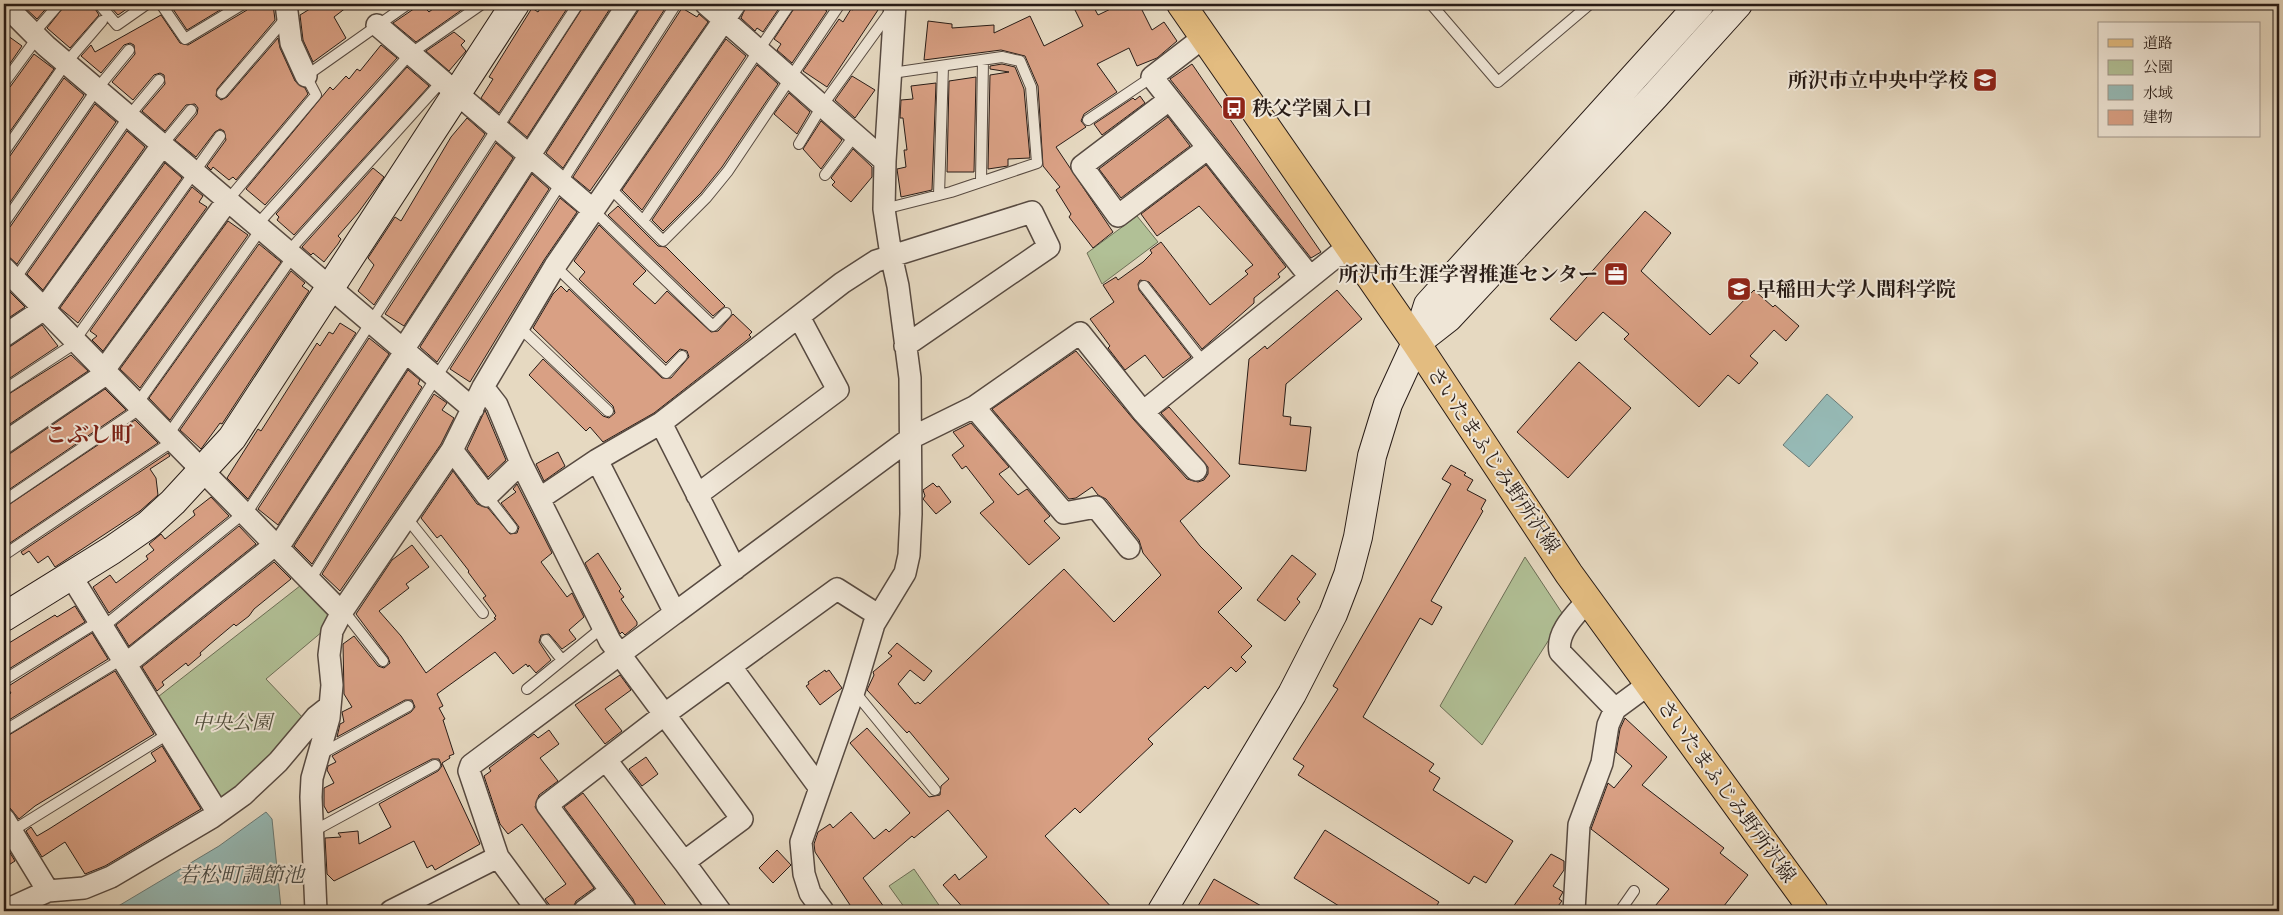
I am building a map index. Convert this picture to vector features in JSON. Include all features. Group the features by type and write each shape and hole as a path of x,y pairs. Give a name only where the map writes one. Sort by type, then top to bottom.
{"main road":[{"name":"さいたまふじみ野所沢線","path":"1181,4 1416,343 1588,600 1814,911"}],"street":[{"path":"4,617 71,576 148,525 203,471 232,438 330,287 449,87 514,4"},
{"path":"124,661 278,545 528,155 628,4"},
{"path":"706,4 729,12 759,50 885,161"},
{"path":"1162,911 1292,694 1333,614 1348,575 1358,537 1372,456 1388,404 1416,343 1428,305 1700,4"},
{"path":"1416,343 1448,318 1648,104 1738,4"},
{"path":"823,911 810,893 804,874 801,842 854,690 874,624 905,573 909,556 910,378 898,286 884,209 885,161 895,5"},
{"path":"6,6 35,36 66,63 372,322 435,379 473,409"},
{"path":"287,10 291,43 306,76"},
{"path":"316,911 312,832 312,778 321,754 330,706 332,685 329,654 332,631 343,611 452,450 483,387 555,266 729,12"},
{"path":"377,26 593,210"},
{"path":"1204,37 1152,78 1310,277"},
{"path":"1169,100 1082,166 1118,216 1208,148"},
{"path":"4,336 44,309 163,144"},
{"path":"4,443 105,372 228,200"},
{"path":"539,498 597,460 661,423 842,282 891,255 1032,212 1049,247 905,346"},
{"path":"1143,412 1349,246"},
{"path":"7,277 44,309 245,514 278,545 310,580 343,611"},
{"path":"697,495 838,390 799,317"},
{"path":"538,911 498,857 469,771 471,765 911,438 974,407 1080,333 1143,412 1196,470"},
{"path":"483,387 497,405 521,463 603,627 742,819 684,862"},
{"path":"974,407 1064,513 1096,507 1129,548"},
{"path":"661,423 735,568"},
{"path":"452,450 487,496 521,463"},
{"path":"597,460 675,613"},
{"path":"71,576 218,813"},
{"path":"626,911 547,805 665,714 837,589 878,615"},
{"path":"1588,600 1572,617 1562,635 1559,645 1560,652 1615,709"},
{"path":"731,667 819,788"},
{"path":"1574,911 1579,825 1602,763 1608,725 1615,709 1649,684"},
{"path":"4,911 33,906 48,891 84,888 111,877 218,813 243,796 278,762 316,718 330,706"},
{"path":"606,760 720,911"},
{"path":"7,825 48,891"},
{"path":"391,911 498,857"},
{"path":"584,911 611,891"}],"lane":[{"path":"4,83 59,4"},
{"path":"99,4 117,25 147,4"},
{"path":"161,4 185,39 243,4"},
{"path":"228,200 316,95 306,76 408,4"},
{"path":"4,501 139,406 259,227 410,54 482,4"},
{"path":"4,680 101,624 245,514 578,4"},
{"path":"310,580 435,379 676,4"},
{"path":"643,221 790,4"},
{"path":"609,187 663,241 706,198 728,171 840,4"},
{"path":"1431,4 1498,82 1590,4"},
{"path":"799,144 822,106 888,12 895,5"},
{"path":"222,93 287,10"},
{"path":"4,152 66,63 102,21"},
{"path":"4,223 98,89 130,50"},
{"path":"884,209 939,195 1037,162 1031,87 1020,61 1002,58 892,73"},
{"path":"981,180 983,60"},
{"path":"939,195 943,66"},
{"path":"1088,120 1152,78"},
{"path":"7,277 129,116 159,80"},
{"path":"4,555 170,438 291,254 449,87"},
{"path":"163,144 190,110"},
{"path":"825,176 855,135"},
{"path":"4,390 76,341 220,136"},
{"path":"593,210 712,326 726,314"},
{"path":"555,266 666,372 682,356"},
{"path":"1144,286 1204,363"},
{"path":"518,326 608,411"},
{"path":"487,496 512,528"},
{"path":"406,516 483,614"},
{"path":"343,611 383,661"},
{"path":"527,689 603,627"},
{"path":"546,640 562,660"},
{"path":"4,731 124,661"},
{"path":"854,690 935,790"},
{"path":"321,754 408,706"},
{"path":"7,825 168,734"},
{"path":"312,832 435,765"},
{"path":"1620,911 1634,891"}],"green space":[{"path":"1137,216 1158,242 1102,284 1087,253"},
{"path":"1525,557 1564,616 1482,745 1440,706"},
{"name":"中央公園","path":"305,582 332,613 323,631 266,679 305,720 287,744 221,802 154,700"},
{"path":"914,869 943,911 907,911 889,886"}],"water":[{"path":"1827,394 1853,417 1809,467 1783,445"},
{"name":"若松町調節池","path":"266,812 272,819 281,908 294,907 294,911 102,911 115,908 219,846"}],"building":[{"path":"21,4 50,4 37,19"},
{"path":"66,4 92,4 99,15 70,48 47,28"},
{"path":"108,4 134,4 118,15"},
{"path":"181,4 230,4 187,30 173,9"},
{"path":"250,4 273,4 275,20 217,89 216,96 221,100 227,97 278,38 280,48 295,81 305,88 308,94 236,180 233,177 229,180 213,167 211,170 207,166 226,140 224,131 220,129 215,132 196,157 175,140 197,114 198,108 195,104 186,105 165,131 142,111 165,84 164,75 160,73 154,75 133,100 112,82 135,54 134,45 130,43 124,45 101,73 81,56 91,45 95,52 161,15 180,43 188,45 247,10"},
{"path":"318,4 351,4 334,17 346,38 313,62 303,40 300,15"},
{"path":"421,4 429,12 439,4 470,4 416,42 393,23"},
{"path":"543,4 570,4 499,113 481,98 493,79 489,77 532,8 538,12"},
{"path":"585,4 613,4 527,137 509,122"},
{"path":"640,4 668,4 563,168 546,153 638,11"},
{"path":"747,4 782,4 763,32 757,28 755,31 741,18"},
{"path":"797,4 816,4 827,11 792,63 777,50 781,44 774,39"},
{"path":"858,4 869,4 878,10 827,87 803,71 839,19 843,22 851,9 853,10"},
{"path":"1072,4 1092,4 1098,15 1121,4 1139,4 1152,30 1164,22 1177,41 1157,58 1137,66 1129,48 1097,64 1117,92 1084,114 1081,121 1086,127 1056,147 1113,232 1093,248 1069,217 1071,214 1056,190 1060,187 1043,166 1038,86 1025,56 1001,50 924,60 928,21 952,24 952,28 994,25 994,33 1030,16 1044,46 1083,26"},
{"path":"682,8 697,17 699,14 708,22 590,191 573,177"},
{"path":"454,32 465,41 461,45 466,51 449,71 426,51"},
{"path":"4,33 22,46 4,72"},
{"path":"726,39 746,56 642,210 622,190"},
{"path":"381,45 397,58 265,205 246,189 330,87 333,90 346,76 349,79 357,69 360,71"},
{"path":"34,54 54,69 4,140 4,90 10,87"},
{"path":"1002,64 1015,67 1024,89 1030,158 1008,159 1008,166 988,169 990,75 1009,72 990,69 990,66"},
{"path":"1192,64 1321,252 1311,258 1170,79"},
{"path":"757,65 778,84 722,167 701,193 663,231 652,220"},
{"path":"407,67 429,86 294,235 277,220 279,217 276,214"},
{"path":"852,76 875,90 855,118 835,100"},
{"path":"976,77 974,172 947,172 949,81"},
{"path":"64,78 84,95 4,211 4,159 10,156"},
{"path":"936,83 932,190 901,197 897,169 906,167 904,150 907,150 903,118 900,118 901,100 913,99 911,86"},
{"path":"789,93 810,112 797,134 774,114"},
{"path":"1140,96 1145,103 1102,135 1094,124 1133,98 1135,100"},
{"path":"95,104 116,122 17,264 8,256 4,256 4,230 10,227"},
{"path":"1168,117 1190,146 1121,198 1099,169"},
{"path":"467,118 485,134 374,305 358,291 374,265 368,258 395,217 401,221 451,137"},
{"path":"821,121 842,140 821,169 803,149"},
{"path":"127,131 145,147 43,290 27,274"},
{"path":"496,143 513,158 404,326 385,314"},
{"path":"853,149 872,167 872,177 851,202 832,185 835,182 831,178"},
{"path":"165,163 182,178 78,323 60,308"},
{"path":"1206,165 1286,267 1278,274 1280,277 1254,298 1254,303 1202,349 1149,282 1140,280 1138,284 1139,290 1191,357 1163,378 1145,355 1125,370 1108,348 1110,346 1090,319 1114,302 1103,285 1116,277 1118,280 1143,262 1152,253 1150,250 1161,242 1210,305 1248,274 1245,271 1253,265 1199,206 1157,236 1141,214"},
{"path":"373,168 384,177 358,213 338,236 341,239 338,244 324,262 313,253 311,255 302,247"},
{"path":"532,174 549,189 437,362 420,347"},
{"path":"192,187 203,196 199,202 207,207 103,351 92,340 97,336 90,331"},
{"path":"560,198 577,212 544,260 470,382 450,369"},
{"path":"618,206 658,246 666,247 725,306 713,316 608,215"},
{"path":"1645,211 1671,233 1641,271 1710,335 1754,290 1799,326 1786,341 1774,330 1750,356 1758,363 1739,384 1728,375 1699,407 1624,339 1629,334 1603,312 1576,341 1550,319"},
{"path":"228,221 248,235 140,388 120,369"},
{"path":"599,225 646,271 633,284 655,304 667,291 711,332 718,331 733,314 752,332 749,335 751,337 654,413 603,442 590,427 586,431 529,375 543,359 603,416 609,418 615,413 613,406 533,328 553,294 561,286 567,292 569,289 662,378 671,378 689,357 687,351 680,349 666,363 579,279 585,272 574,261"},
{"path":"259,244 281,262 170,420 149,398"},
{"path":"291,271 305,283 302,286 309,291 222,424 220,423 201,449 180,430"},
{"path":"1337,290 1362,319 1286,384 1283,416 1291,417 1290,425 1311,427 1306,471 1239,464 1249,359 1265,346 1267,349"},
{"path":"9,291 25,307 4,321 4,293"},
{"path":"340,323 356,333 248,499 227,478 258,429 261,431 317,343 320,346 329,332 333,334"},
{"path":"42,325 58,346 4,382 4,348 11,346"},
{"path":"369,338 389,354 278,525 258,509"},
{"path":"1076,351 1187,479 1198,482 1204,480 1208,474 1208,467 1161,413 1169,407 1230,476 1180,521 1200,546 1242,588 1218,612 1252,646 1241,657 1246,662 1236,672 1231,667 1208,689 1205,686 1148,739 1153,744 1080,813 1075,808 1045,836 1115,911 966,911 943,885 955,874 959,880 987,857 948,810 914,838 912,836 863,878 887,911 854,911 815,852 814,844 818,832 830,824 833,828 851,812 874,839 886,829 889,832 910,813 850,743 867,728 929,797 940,795 941,786 949,779 909,731 907,733 867,690 874,675 873,672 892,656 888,653 897,643 932,671 924,681 910,670 898,684 915,704 918,702 920,704 1064,569 1114,622 1161,575 1143,553 1139,540 1106,499 1098,495 1092,487 1076,498 1069,499 992,409"},
{"path":"71,355 88,371 4,428 4,397"},
{"path":"1579,362 1631,408 1568,478 1517,432"},
{"path":"408,370 420,380 418,384 422,387 312,564 294,546"},
{"path":"105,389 126,410 4,493 4,455 11,453"},
{"path":"434,394 447,403 442,410 454,418 441,444 340,591 322,574"},
{"path":"485,410 506,460 488,477 467,449"},
{"path":"135,420 158,443 4,547 4,508"},
{"path":"971,423 1009,467 999,474 1018,495 1027,489 1050,516 1044,521 1060,538 1029,565 980,513 994,502 966,466 962,469 952,455 964,446 953,432"},
{"path":"558,452 565,466 544,481 536,464"},
{"path":"168,453 170,456 150,469 156,478 158,495 140,511 55,567 48,556 38,563 29,551 23,555 21,552"},
{"path":"1451,465 1466,473 1464,475 1473,480 1467,490 1486,500 1481,509 1483,511 1431,601 1442,607 1432,625 1420,618 1363,717 1434,764 1429,771 1440,778 1433,790 1513,841 1486,883 1474,876 1469,884 1298,775 1304,766 1293,759 1338,689 1333,686 1451,484 1442,479"},
{"path":"453,471 477,504 488,508 510,534 517,533 519,527 501,503 516,492 513,489 517,484 552,553 541,562 567,597 572,593 584,617 569,630 576,639 562,649 549,634 541,635 539,642 551,660 536,673 526,664 513,674 495,652 437,694 443,706 439,708 445,719 443,720 454,754 442,763 480,844 435,870 432,865 427,868 414,841 334,881 327,874 325,838 341,837 338,833 358,831 359,844 391,827 379,804 438,771 442,766 439,759 432,759 328,813 324,806 324,788 334,783 327,770 328,766 336,762 332,756 411,712 415,707 412,700 405,700 337,737 340,724 344,722 342,712 352,707 344,694 343,644 354,636 378,666 384,668 390,663 388,657 356,614 392,560 412,545 429,567 406,584 409,588 379,611 401,636 426,673 496,619 494,618 496,616 483,598 486,596 469,571 441,535 437,538 421,518"},
{"path":"933,483 937,487 939,486 951,502 936,514 923,499 925,496 923,490"},
{"path":"211,497 229,516 109,613 93,587 110,575 116,583 148,559 146,556 154,550 149,544 161,534 165,539 195,515 193,511"},
{"path":"239,526 256,544 129,646 116,625"},
{"path":"598,553 621,589 619,591 624,597 621,599 637,622 637,625 625,635 622,632 620,634 585,563"},
{"path":"1292,555 1316,574 1297,599 1300,602 1285,621 1257,600"},
{"path":"274,562 291,579 254,609 249,616 236,626 234,624 209,645 188,666 186,663 162,682 164,685 157,691 142,667"},
{"path":"75,606 85,622 4,672 4,646 55,615 57,617"},
{"path":"92,633 108,659 4,723 4,698 11,693 7,687"},
{"path":"825,670 826,672 829,670 842,688 820,705 806,686 809,684 808,682"},
{"path":"115,671 154,734 35,806 19,819 10,808 4,807 4,738"},
{"path":"620,675 631,690 605,709 622,731 605,744 575,705"},
{"path":"1625,718 1667,757 1642,785 1724,848 1720,853 1748,875 1720,911 1651,911 1669,889 1591,829 1608,783 1614,788 1632,766 1616,752 1620,729"},
{"path":"549,730 559,744 540,758 558,781 539,795 535,807 594,888 576,901 572,911 554,911 545,899 566,884 522,824 508,834 500,824 484,776 491,771 489,768 534,734 538,738"},
{"path":"162,746 201,809 105,866 85,874 65,842 42,857 26,831 31,827 37,836 49,829 156,761 151,753"},
{"path":"646,757 658,774 642,786 629,769"},
{"path":"583,793 670,911 638,911 633,899 564,807"},
{"path":"1325,830 1439,902 1433,911 1347,911 1294,878"},
{"path":"4,843 15,861 4,868"},
{"path":"777,850 791,865 773,883 759,868"},
{"path":"1551,854 1564,861 1564,870 1553,886 1563,892 1559,899 1562,901 1554,911 1510,911"},
{"path":"1214,879 1270,911 1195,911"}],"place":[{"name":"所沢市立中央中学校","path":"1985,80"},
{"name":"秩父学園入口","path":"1234,108"},
{"name":"所沢市生涯学習推進センター","path":"1616,274"},
{"name":"早稲田大学人間科学院","path":"1739,289"}],"district":[{"name":"こぶし町","path":"89,434"}]}
